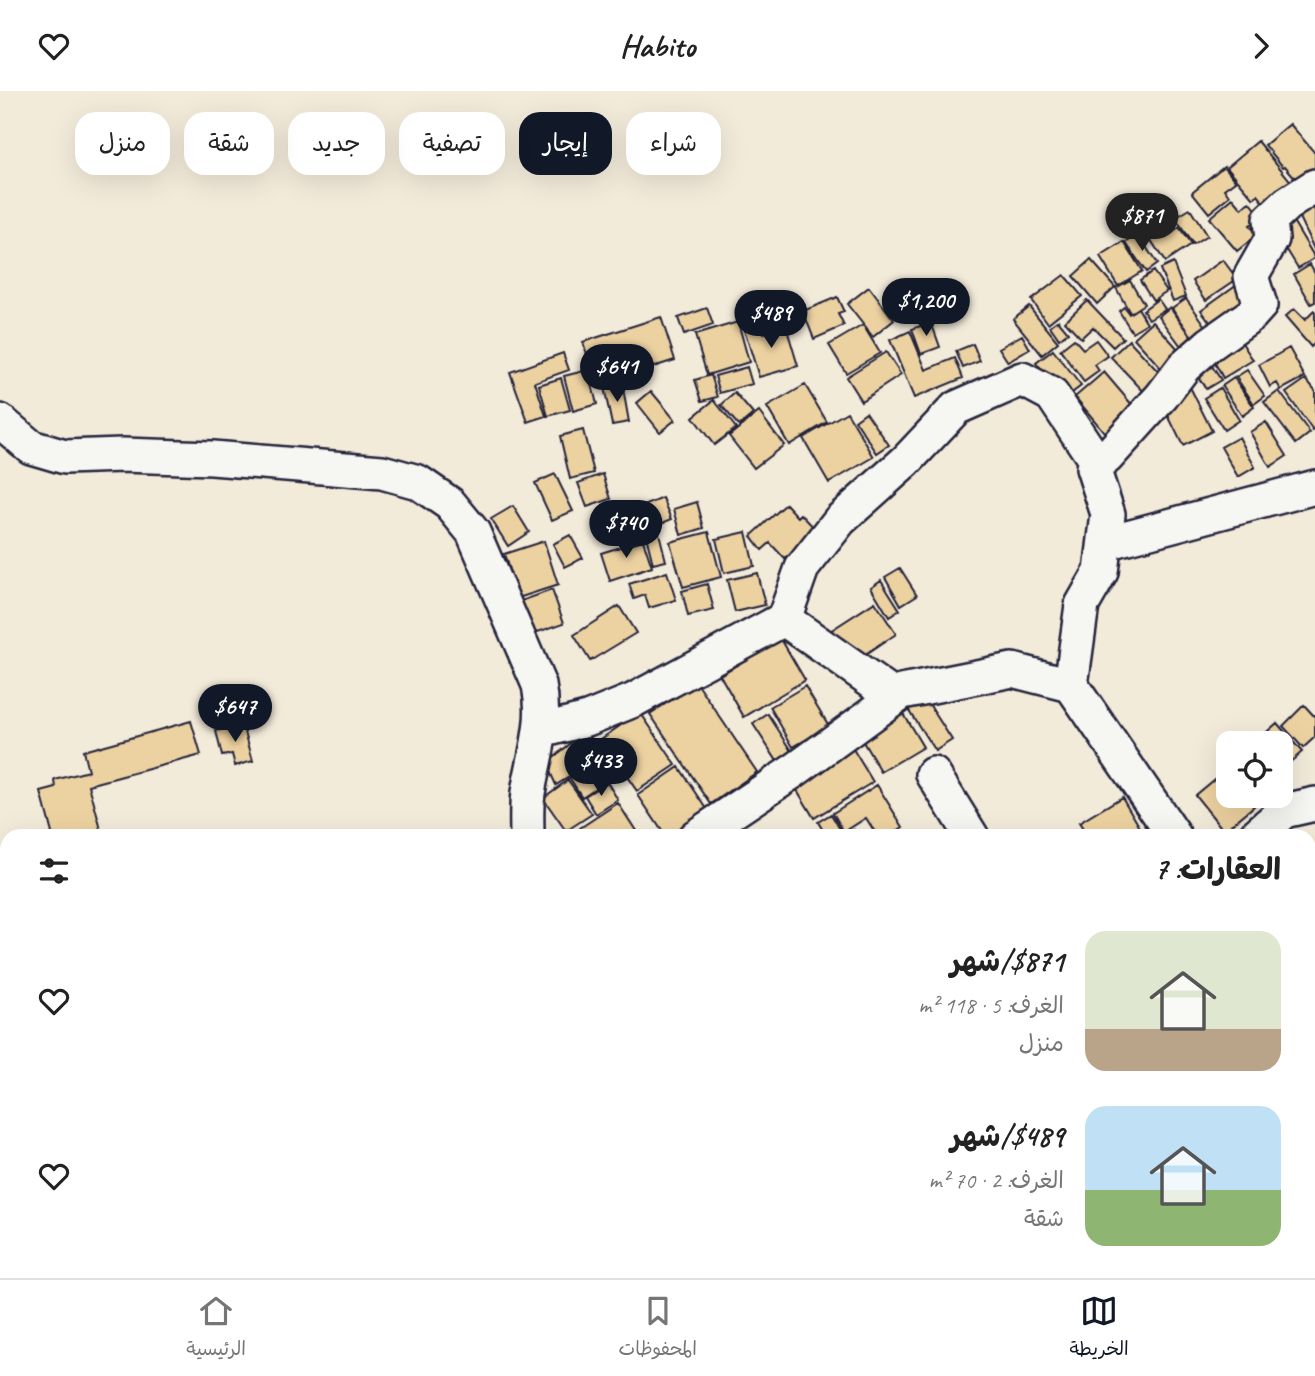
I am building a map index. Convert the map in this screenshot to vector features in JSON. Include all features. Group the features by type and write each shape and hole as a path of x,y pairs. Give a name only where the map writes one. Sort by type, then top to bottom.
{"street":[{"path":"1071,685 1082,604 1101,572 1108,514 1093,468 1107,457 1162,396 1184,367 1260,305 1251,276 1272,239 1270,220 1287,204 1315,186"},
{"path":"541,731 587,719 634,700 784,619 802,568 840,520 906,461 956,408 1023,379 1052,395 1098,464"},
{"path":"0,421 31,447 65,457 122,455 212,458 382,472 418,482 450,504 473,532 539,685 543,711 527,795 527,829"},
{"path":"1105,543 1315,487"},
{"path":"784,619 895,697"},
{"path":"707,829 795,770 902,692 1012,670 1071,685 1170,829"},
{"path":"933,774 967,829"},
{"path":"1263,829 1284,811 1315,804"}],"building":[{"path":"1290,124 1315,153 1315,175 1302,186 1265,145"},
{"path":"1258,141 1297,189 1271,211 1258,195 1254,199 1227,167"},
{"path":"1224,166 1236,181 1225,189 1230,196 1209,213 1192,192"},
{"path":"1315,194 1315,251 1293,205"},
{"path":"1233,198 1242,209 1250,202 1266,222 1257,230 1252,224 1249,226 1257,235 1237,251 1209,218"},
{"path":"1190,209 1207,236 1193,245 1175,218"},
{"path":"1287,211 1315,258 1298,268 1270,222"},
{"path":"1159,226 1166,237 1179,228 1191,245 1165,262 1147,234"},
{"path":"1138,234 1157,264 1146,272 1126,243"},
{"path":"1124,242 1142,271 1118,286 1100,257"},
{"path":"1091,260 1115,287 1097,304 1073,276"},
{"path":"1223,260 1237,279 1206,300 1193,281"},
{"path":"1173,263 1186,296 1173,301 1160,269"},
{"path":"1310,264 1315,273 1315,302 1311,304 1294,274"},
{"path":"1153,271 1167,291 1153,300 1140,280"},
{"path":"1064,275 1082,296 1048,323 1031,300"},
{"path":"1130,280 1144,304 1130,313 1116,288"},
{"path":"1240,282 1254,303 1216,330 1201,310"},
{"path":"869,287 894,320 873,337 847,304"},
{"path":"922,293 928,314 906,321 898,301"},
{"path":"837,297 844,312 838,314 844,326 814,339 803,311"},
{"path":"1186,298 1210,332 1196,342 1172,308"},
{"path":"1158,299 1165,309 1149,319 1143,310"},
{"path":"1087,300 1123,338 1113,347 1093,327 1081,338 1065,321"},
{"path":"1029,306 1058,342 1042,355 1013,319"},
{"path":"1124,307 1129,314 1138,308 1147,323 1132,332 1119,311"},
{"path":"1170,307 1197,344 1186,353 1159,316"},
{"path":"707,308 713,325 684,335 678,318"},
{"path":"1294,309 1305,320 1314,311 1315,313 1315,343 1311,347 1285,317"},
{"path":"661,317 675,360 597,385 583,342"},
{"path":"1058,320 1068,332 1059,339 1050,326"},
{"path":"1153,321 1187,359 1168,376 1134,338"},
{"path":"738,322 749,362 707,375 695,335"},
{"path":"931,322 940,347 921,354 912,329"},
{"path":"762,323 764,333 786,326 798,366 759,377 744,329"},
{"path":"863,325 880,353 846,373 829,345"},
{"path":"910,331 926,370 955,358 963,378 914,398 890,340"},
{"path":"1022,335 1030,349 1008,362 999,348"},
{"path":"1237,335 1253,360 1223,378 1209,352"},
{"path":"1074,339 1083,349 1096,340 1108,356 1095,365 1099,371 1084,382 1060,350"},
{"path":"1129,340 1166,380 1148,396 1111,357"},
{"path":"973,344 980,361 963,368 956,351"},
{"path":"1289,348 1305,377 1281,390 1277,383 1270,387 1259,365"},
{"path":"1053,350 1081,386 1064,399 1036,363"},
{"path":"886,352 901,375 861,401 846,377"},
{"path":"563,353 569,370 535,382 546,416 528,422 510,372"},
{"path":"1206,357 1221,380 1206,389 1191,366"},
{"path":"747,367 752,384 720,393 715,376"},
{"path":"588,370 597,404 573,411 564,376"},
{"path":"1247,370 1265,396 1254,404 1236,377"},
{"path":"1104,372 1139,413 1109,438 1075,397"},
{"path":"711,375 718,397 702,401 695,380"},
{"path":"561,378 570,410 548,416 539,385"},
{"path":"1234,378 1254,407 1242,416 1222,386"},
{"path":"1306,379 1315,390 1313,431 1286,393"},
{"path":"622,383 629,422 612,425 604,387"},
{"path":"805,385 827,422 789,445 767,407"},
{"path":"1190,387 1212,431 1183,446 1161,401"},
{"path":"1220,388 1239,420 1224,430 1204,398"},
{"path":"651,391 675,420 660,432 637,403"},
{"path":"1279,391 1310,433 1296,444 1264,402"},
{"path":"735,393 753,414 739,426 721,405"},
{"path":"714,400 736,428 714,445 693,417"},
{"path":"759,412 784,445 754,468 729,436"},
{"path":"847,412 874,457 829,483 803,438"},
{"path":"866,412 889,445 877,453 855,420"},
{"path":"1266,422 1287,456 1270,467 1250,432"},
{"path":"583,430 594,473 570,479 560,436"},
{"path":"1239,437 1255,467 1238,477 1221,447"},
{"path":"555,474 573,511 552,520 535,483"},
{"path":"603,474 611,499 587,507 578,483"},
{"path":"663,498 672,519 648,529 639,508"},
{"path":"697,502 704,528 681,535 674,509"},
{"path":"786,504 798,517 801,514 817,531 785,559 770,543 762,550 751,536"},
{"path":"513,506 529,532 508,546 491,519"},
{"path":"709,532 721,577 683,587 670,542"},
{"path":"746,532 754,566 724,573 716,539"},
{"path":"659,533 666,561 653,564 646,536"},
{"path":"570,535 583,558 565,567 553,544"},
{"path":"643,540 652,567 610,581 601,553"},
{"path":"544,541 558,585 518,598 504,554"},
{"path":"900,568 917,595 901,605 885,577"},
{"path":"667,572 676,600 649,608 645,595 634,599 629,584"},
{"path":"757,573 765,605 735,612 727,580"},
{"path":"881,580 900,610 889,617 871,587"},
{"path":"707,584 714,610 688,616 682,591"},
{"path":"552,590 564,623 529,635 518,602"},
{"path":"875,602 896,634 852,664 830,631"},
{"path":"619,606 636,633 590,661 574,635"},
{"path":"781,639 805,680 744,717 720,675"},
{"path":"697,683 757,772 711,804 650,714"},
{"path":"805,686 829,726 793,747 770,707"},
{"path":"920,690 952,740 935,751 903,701"},
{"path":"898,705 923,747 881,772 856,730"},
{"path":"1304,705 1315,717 1315,737 1303,748 1293,737 1293,731 1288,731 1283,726"},
{"path":"640,712 676,765 637,791 601,739"},
{"path":"768,714 792,751 777,761 753,724"},
{"path":"191,721 201,755 89,785 101,829 51,829 41,792 56,788 55,780 88,771 83,751"},
{"path":"1277,723 1284,731 1268,731"},
{"path":"243,724 253,761 235,766 232,754 222,756 216,731"},
{"path":"584,733 612,777 582,797 569,777 556,785 546,763"},
{"path":"1293,742 1302,752 1293,760"},
{"path":"850,744 873,782 814,818 791,780"},
{"path":"679,767 709,812 684,829 661,829 638,795"},
{"path":"1216,778 1216,808 1252,808 1226,829 1222,829 1195,795"},
{"path":"568,780 592,814 569,829 565,829 543,798"},
{"path":"607,782 618,800 596,814 585,796"},
{"path":"877,785 903,827 873,829 866,818 849,829 842,829 833,813"},
{"path":"1122,797 1141,829 1083,829 1079,823"},
{"path":"618,803 635,829 581,829"},
{"path":"831,814 840,829 822,829 818,822"}]}
